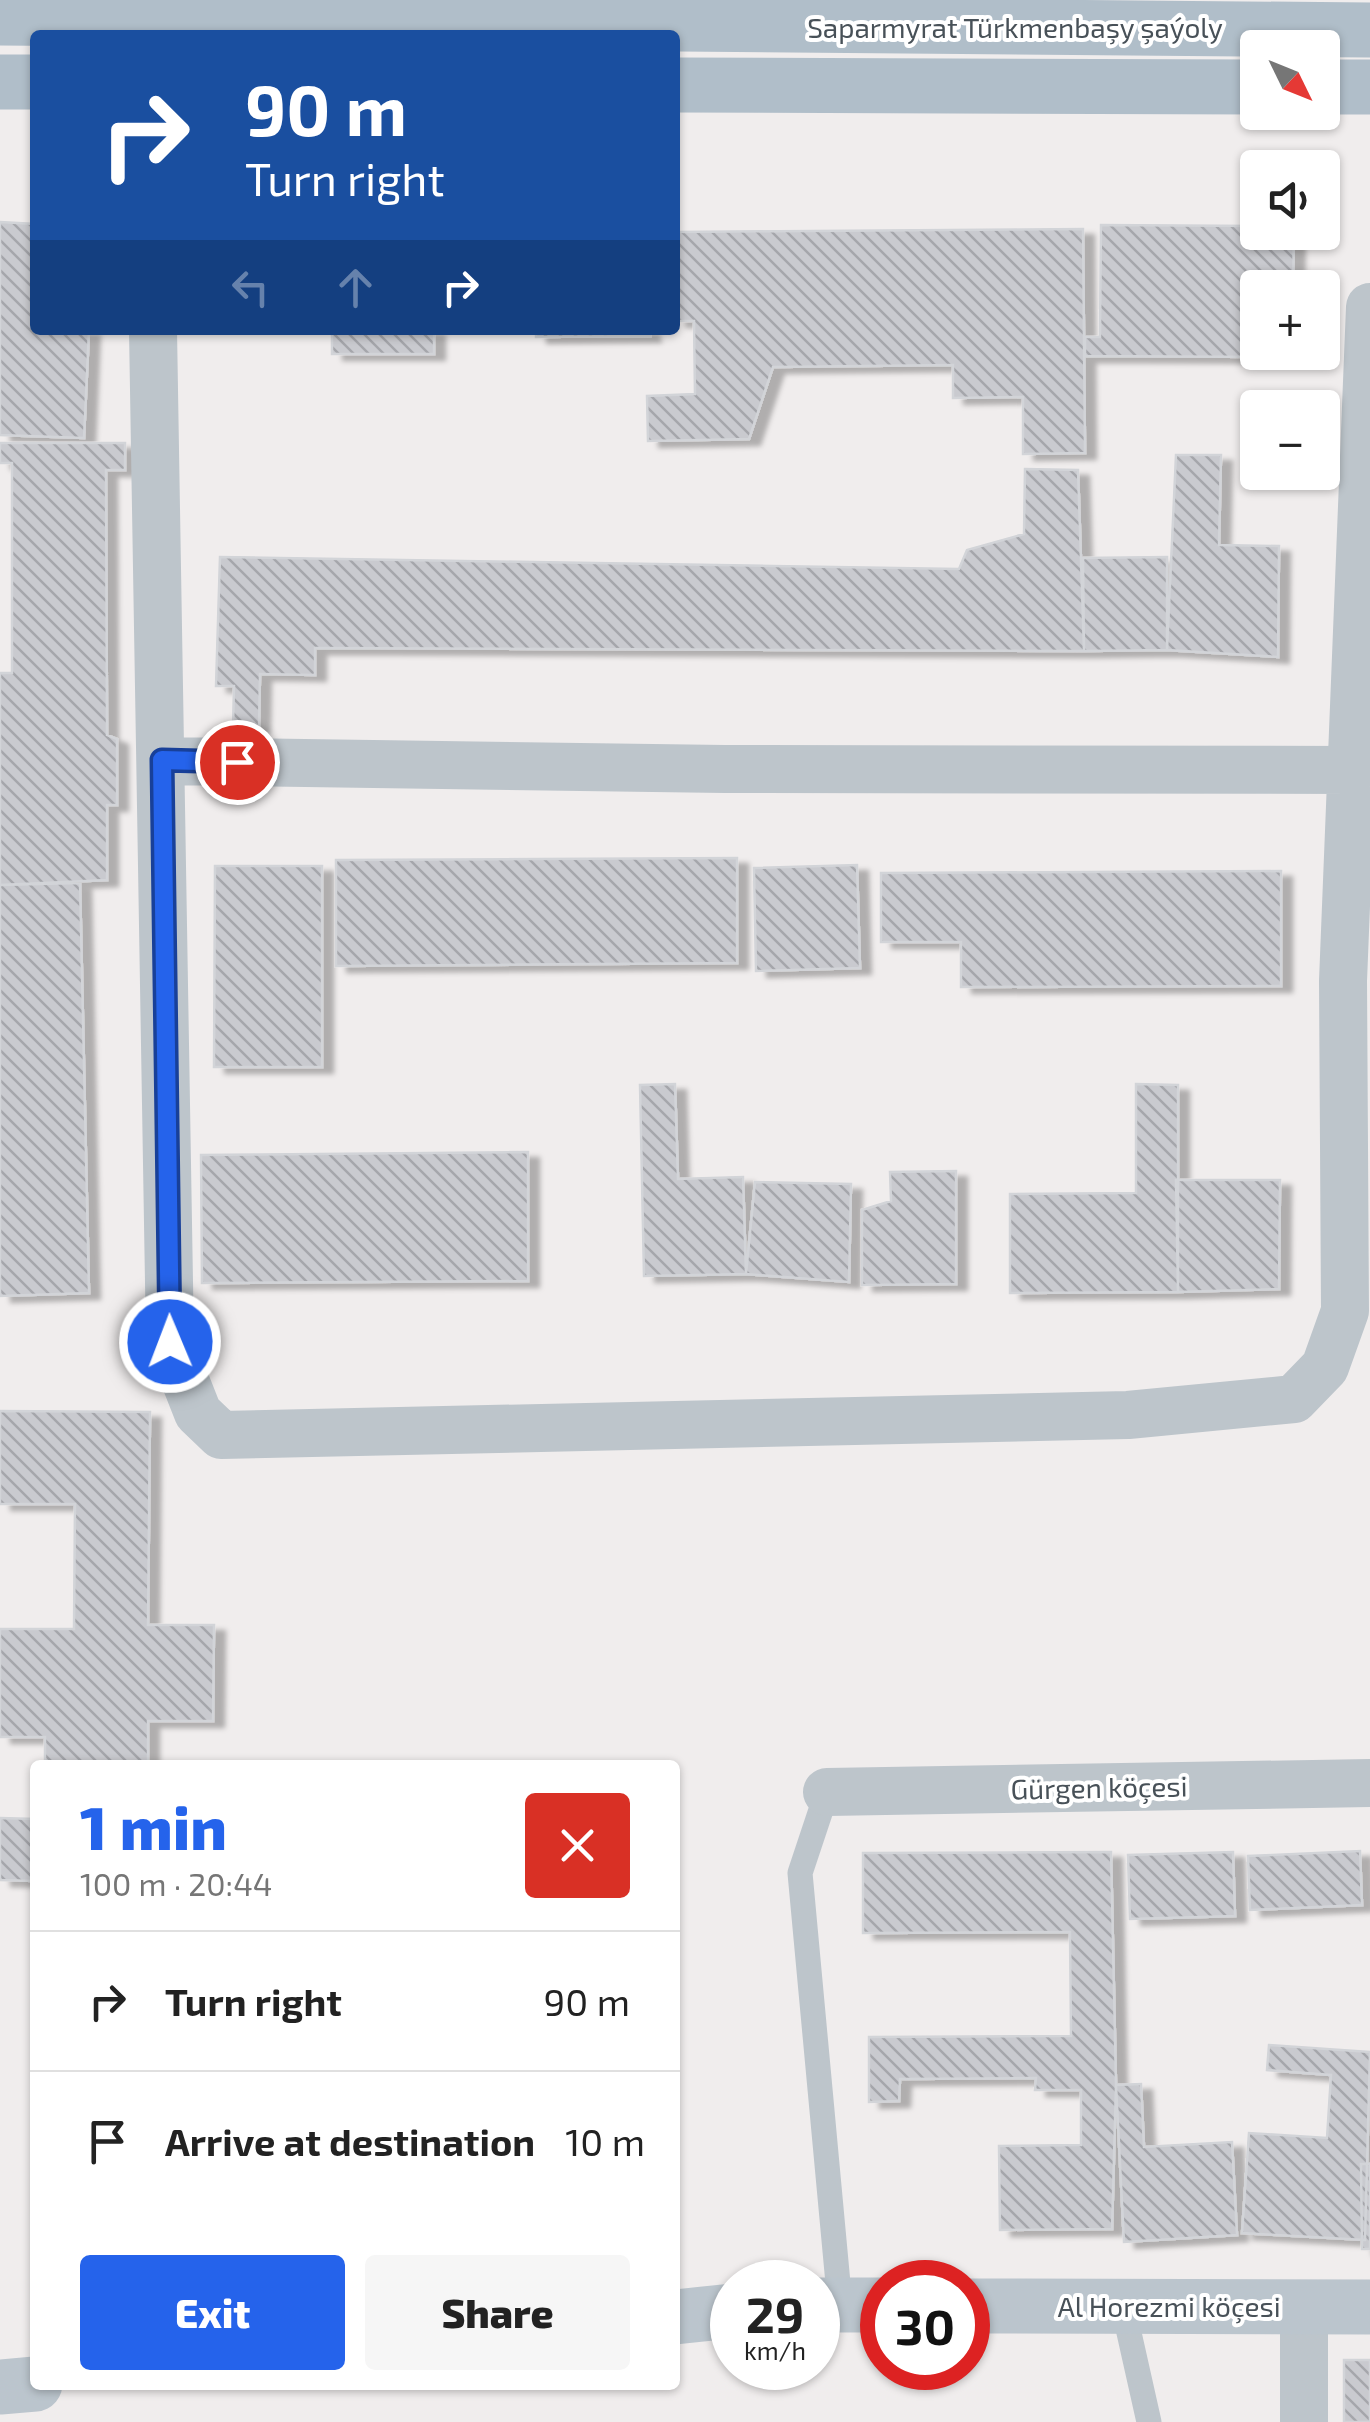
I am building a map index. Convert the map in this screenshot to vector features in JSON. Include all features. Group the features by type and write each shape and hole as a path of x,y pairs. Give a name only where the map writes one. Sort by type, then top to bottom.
{"main road":[{"name":"Saparmyrat Türkmenbaşy şaýoly","path":"0,18 1370,30"},
{"path":"0,82 30,82"},
{"name":"Saparmyrat Türkmenbaşy şaýoly","path":"680,84 1240,86"},
{"path":"1340,87 1370,87"}],"street":[{"path":"153,335 170,1342 198,1414 221,1435 1128,1415 1294,1400 1325,1367 1345,1310 1343,981 1370,308"},
{"path":"162,760 744,769 1352,770"},
{"name":"Gürgen köçesi","path":"827,1792 1370,1783"},
{"name":"Al Horezmi köçesi","path":"990,2306 1370,2307"},
{"path":"1304,2307 1304,2422"},
{"path":"680,2316 710,2313"},
{"path":"0,2388 30,2385"}],"lane":[{"path":"827,1792 800,1873 846,2305"},
{"path":"1124,2306 1149,2422"}],"building":[{"path":"0,222 30,224 30,335 89,335 84,438 0,435"},
{"path":"1101,225 1240,226 1240,250 1294,250 1293,270 1240,270 1240,357 1085,356 1085,337 1100,337"},
{"path":"1083,229 1085,453 1023,454 1023,397 953,398 953,365 773,367 749,439 648,441 647,396 695,394 694,321 680,321 680,232"},
{"path":"332,335 434,335 434,354 332,354"},
{"path":"536,335 650,336 536,337"},
{"path":"0,443 125,443 125,470 106,470 107,735 117,739 117,805 107,805 107,880 0,885 0,673 12,673 12,463 0,463"},
{"path":"1176,455 1221,455 1219,545 1279,546 1278,657 1167,650"},
{"path":"1025,469 1078,470 1084,651 315,648 315,675 260,674 259,727 233,727 234,686 216,686 220,557 959,569 967,550 1024,534"},
{"path":"1167,557 1167,650 1084,651 1083,558"},
{"path":"737,858 737,963 336,966 336,860"},
{"path":"857,865 860,968 756,971 754,868"},
{"path":"215,866 322,866 322,1067 214,1067"},
{"path":"1281,871 1281,986 961,987 961,942 881,942 881,873"},
{"path":"80,883 89,1293 0,1296 0,885"},
{"path":"675,1084 678,1179 743,1177 746,1274 644,1276 640,1085"},
{"path":"1136,1084 1178,1085 1178,1292 1010,1293 1010,1194 1136,1193"},
{"path":"528,1152 528,1281 202,1283 201,1155"},
{"path":"956,1171 956,1284 862,1285 862,1210 891,1201 890,1172"},
{"path":"1176,1180 1280,1180 1279,1289 1178,1292"},
{"path":"755,1182 851,1184 849,1282 746,1274"},
{"path":"0,1411 150,1412 148,1625 214,1625 213,1721 148,1721 148,1760 45,1760 45,1737 0,1737 0,1629 74,1629 75,1504 0,1504"},
{"path":"0,1818 30,1819 30,1881 0,1880"},
{"path":"1360,1851 1362,1905 1250,1910 1248,1856"},
{"path":"1111,1852 1116,2085 1112,2229 1000,2230 999,2146 1081,2145 1081,2090 1035,2090 1036,2078 900,2079 899,2101 869,2102 869,2037 1071,2036 1070,1932 863,1933 863,1853"},
{"path":"1233,1852 1235,1916 1130,1919 1128,1855"},
{"path":"1269,2045 1370,2052 1365,2240 1242,2233 1249,2133 1327,2138 1331,2075 1267,2070"},
{"path":"1141,2084 1144,2147 1232,2142 1237,2235 1124,2242 1116,2085"},
{"path":"1361,2164 1370,2164 1370,2249 1362,2249"},
{"path":"1344,2360 1370,2360 1370,2422 1344,2422"}],"route":[{"path":"170,1342 162,760 237,762"}]}
